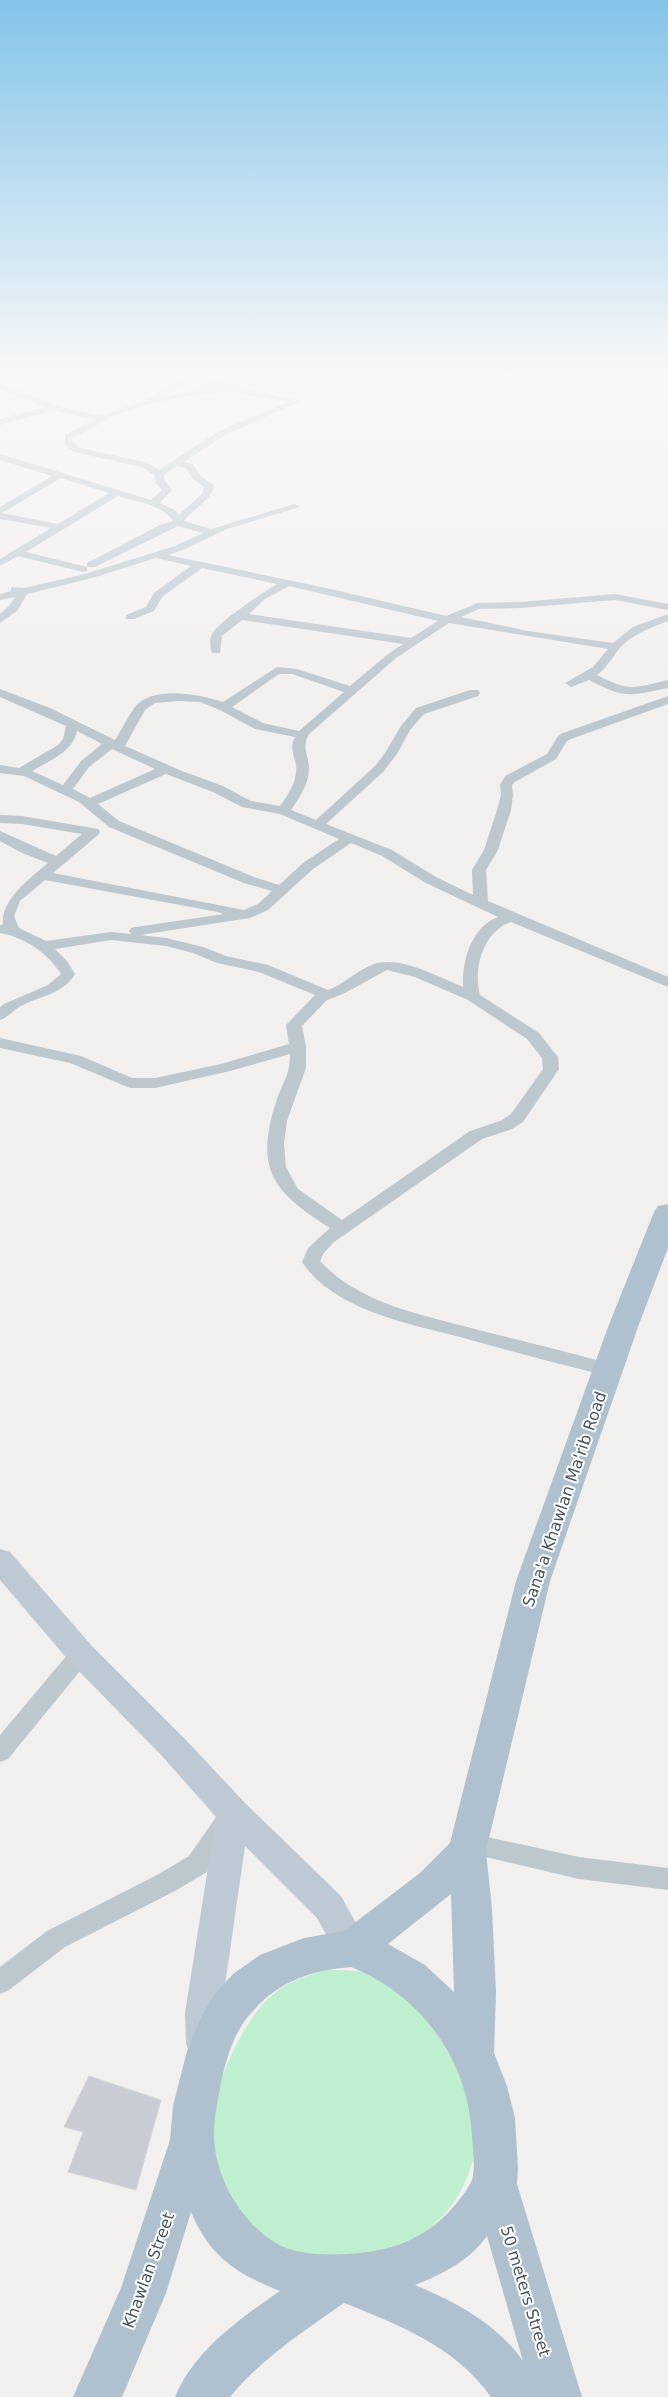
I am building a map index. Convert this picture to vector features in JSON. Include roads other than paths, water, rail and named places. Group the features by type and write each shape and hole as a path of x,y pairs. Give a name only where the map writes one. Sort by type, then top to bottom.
{"main road":[{"name":"Sana'a Khawlan Ma'rib Road","path":"468,1847 533,1581 608,1370 668,1212"},
{"path":"0,1560 81,1654 174,1748 233,1813 329,1906 352,1949"},
{"path":"204,2060 218,2028 235,2000 263,1975 290,1960 327,1950 352,1949 373,1955 393,1965 420,1985 445,2013 473,2052 483,2076 491,2106 496,2139 494,2184 469,2224 452,2241 427,2257 387,2273 340,2278 296,2275 261,2261 235,2242 215,2215 205,2192 192,2140 204,2060 203,2013 233,1813"},
{"path":"352,1949 434,1885 468,1847"},
{"path":"468,1847 475,1992 473,2052"},
{"name":"Khawlan Street","path":"97,2397 143,2293 192,2140"},
{"name":"50 meters Street","path":"494,2184 558,2397"},
{"path":"199,2397 230,2359 282,2318 340,2278"},
{"path":"340,2278 409,2307 457,2331 489,2356 520,2397"}],"street":[{"path":"0,511 45,484"},
{"path":"83,484 153,504 172,512 179,522 212,532"},
{"path":"153,504 167,490 162,484"},
{"path":"52,583 164,527 179,522 209,490 209,486 206,484"},
{"path":"0,563 115,494"},
{"path":"0,597 52,583 88,576 198,540 212,532 256,517 296,507"},
{"path":"0,516 60,527"},
{"path":"16,553 83,569"},
{"path":"155,555 331,592 447,620 457,620 528,634 598,642 615,647"},
{"path":"130,617 150,609 158,595 199,565"},
{"path":"216,651 216,636 220,630 262,597 287,583"},
{"path":"0,584 22,591"},
{"path":"0,620 14,608 22,591"},
{"path":"283,811 291,802 302,773 297,742 302,735 392,656 447,620 478,606 520,606 564,600 615,597 668,607"},
{"path":"240,616 413,642"},
{"path":"570,683 589,676 610,657 615,647 638,628 668,617"},
{"path":"224,707 277,670 293,671 351,690"},
{"path":"589,676 615,689 628,692 668,684"},
{"path":"0,693 73,724 166,769 218,789 247,804 283,811 387,852 431,880 481,904 668,982"},
{"path":"318,825 335,807 356,792 379,769 391,754 405,729 420,711 474,693"},
{"path":"66,790 85,764 115,745 140,708 152,700 178,696 202,700 224,707 259,726 302,735"},
{"path":"481,904 479,870 491,850 504,810 507,795 506,785 510,779 552,756 562,739 567,736 668,700"},
{"path":"21,772 62,748 69,739 73,724"},
{"path":"0,769 21,772 66,790 89,803 114,824 249,880 283,890"},
{"path":"89,803 166,769"},
{"path":"0,819 22,820 93,832"},
{"path":"0,1015 9,1006 20,1000 56,987 65,981 68,974 62,964 44,946 7,930 8,908 17,897 93,832 114,824"},
{"path":"0,834 27,850 58,862"},
{"path":"44,946 245,915 263,907 308,866 349,838"},
{"path":"42,875 219,908 245,915"},
{"path":"474,997 470,979 482,936 494,924 513,917"},
{"path":"111,936 146,939 198,950 222,960 263,968 328,995"},
{"path":"342,1228 288,1188 276,1169 275,1147 280,1119 286,1097 294,1083 299,1061 294,1025 306,1011 328,995 376,968 387,965 420,974 474,997 534,1036 550,1057 551,1068 516,1118 506,1125 476,1135 342,1228 314,1252 310,1262 316,1270 338,1286 381,1308 425,1323 608,1370"},
{"path":"0,1043 75,1059 130,1083 154,1083 224,1068 298,1047"},
{"path":"0,1752 81,1654"},
{"path":"0,1982 56,1939 166,1883 198,1864 233,1813"},
{"path":"468,1847 579,1868 668,1879"}]}
